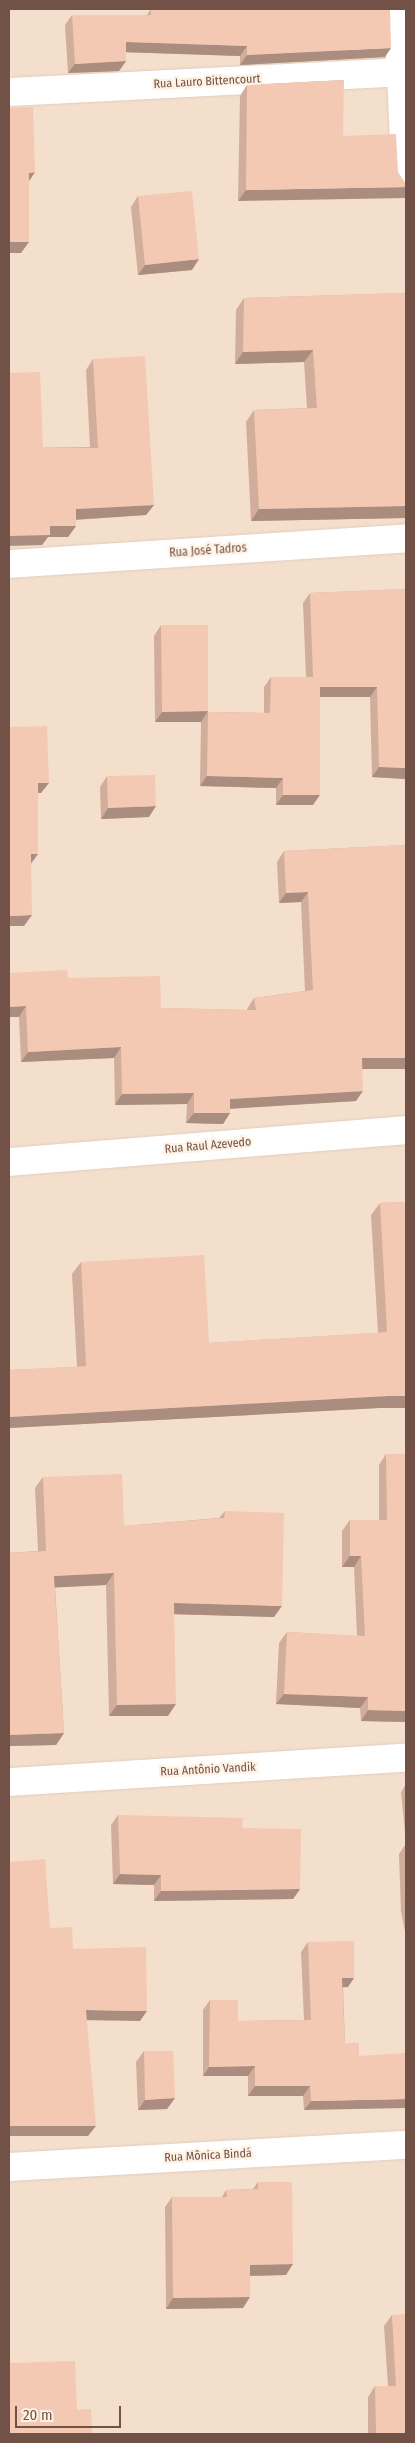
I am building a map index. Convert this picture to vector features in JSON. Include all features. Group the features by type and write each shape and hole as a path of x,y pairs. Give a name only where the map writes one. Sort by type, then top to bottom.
{"street":[{"path":"398,9 403,72 406,182"},
{"name":"Rua Lauro Bittencourt","path":"9,92 403,72"},
{"name":"Rua José Tadros","path":"9,564 406,538"},
{"name":"Rua Raul Azevedo","path":"9,1162 406,1130"},
{"name":"Rua Antônio Vandik","path":"9,1782 406,1758"},
{"name":"Rua Mônica Bindá","path":"9,2167 406,2145"}],"shaded area":[{"path":"9,9 406,9 406,2434 9,2434"}],"building":[{"path":"151,9 390,9 391,48 247,55 247,46 126,42 126,61 75,64 72,15 151,15"},
{"path":"344,80 343,136 396,134 398,172 406,187 246,190 247,85"},
{"path":"33,107 35,172 29,173 29,242 9,242 9,108"},
{"path":"192,191 199,259 145,265 138,196"},
{"path":"406,293 406,506 259,509 254,410 317,408 313,350 243,352 244,298"},
{"path":"145,356 154,505 76,509 76,526 50,526 50,535 9,536 9,373 40,372 43,447 98,448 93,359"},
{"path":"406,589 406,768 379,767 377,687 320,687 320,795 283,795 283,778 207,776 208,712 270,713 271,677 313,677 310,593"},
{"path":"161,625 208,625 208,711 162,712"},
{"path":"47,726 49,783 38,783 38,854 31,854 32,915 9,916 9,727"},
{"path":"155,775 156,806 108,808 107,776"},
{"path":"406,845 406,1058 362,1058 363,1091 230,1099 230,1113 194,1113 194,1093 122,1094 121,1047 28,1052 26,1006 9,1007 9,973 67,970 68,978 160,976 161,1008 256,1010 254,998 313,990 308,892 286,893 284,851"},
{"path":"406,1202 406,1396 9,1417 9,1370 86,1366 81,1262 204,1255 209,1343 387,1332 380,1203"},
{"path":"386,1454 406,1454 406,1711 368,1710 368,1697 284,1694 287,1632 365,1636 361,1556 350,1556 350,1520 387,1520"},
{"path":"122,1474 124,1526 224,1518 225,1511 284,1513 282,1606 174,1603 176,1704 117,1705 114,1573 54,1576 64,1733 9,1735 9,1553 46,1551 43,1477"},
{"path":"118,1815 243,1818 242,1828 301,1829 300,1889 161,1891 161,1875 120,1874"},
{"path":"45,1859 50,1928 72,1927 73,1949 146,1947 147,2011 86,2010 96,2126 9,2126 9,1862"},
{"path":"354,1941 354,1978 342,1978 345,2044 359,2043 359,2056 406,2053 406,2099 311,2101 310,2086 255,2086 255,2066 209,2067 210,2000 238,2000 238,2021 311,2020 308,1942"},
{"path":"144,2051 173,2051 175,2098 145,2100"},
{"path":"258,2182 292,2182 293,2264 250,2265 250,2297 173,2298 172,2197 227,2197 226,2190 258,2189"},
{"path":"406,2314 406,2434 376,2434 375,2386 396,2386 392,2315"},
{"path":"75,2361 77,2410 91,2409 92,2434 9,2434 9,2363"}]}
